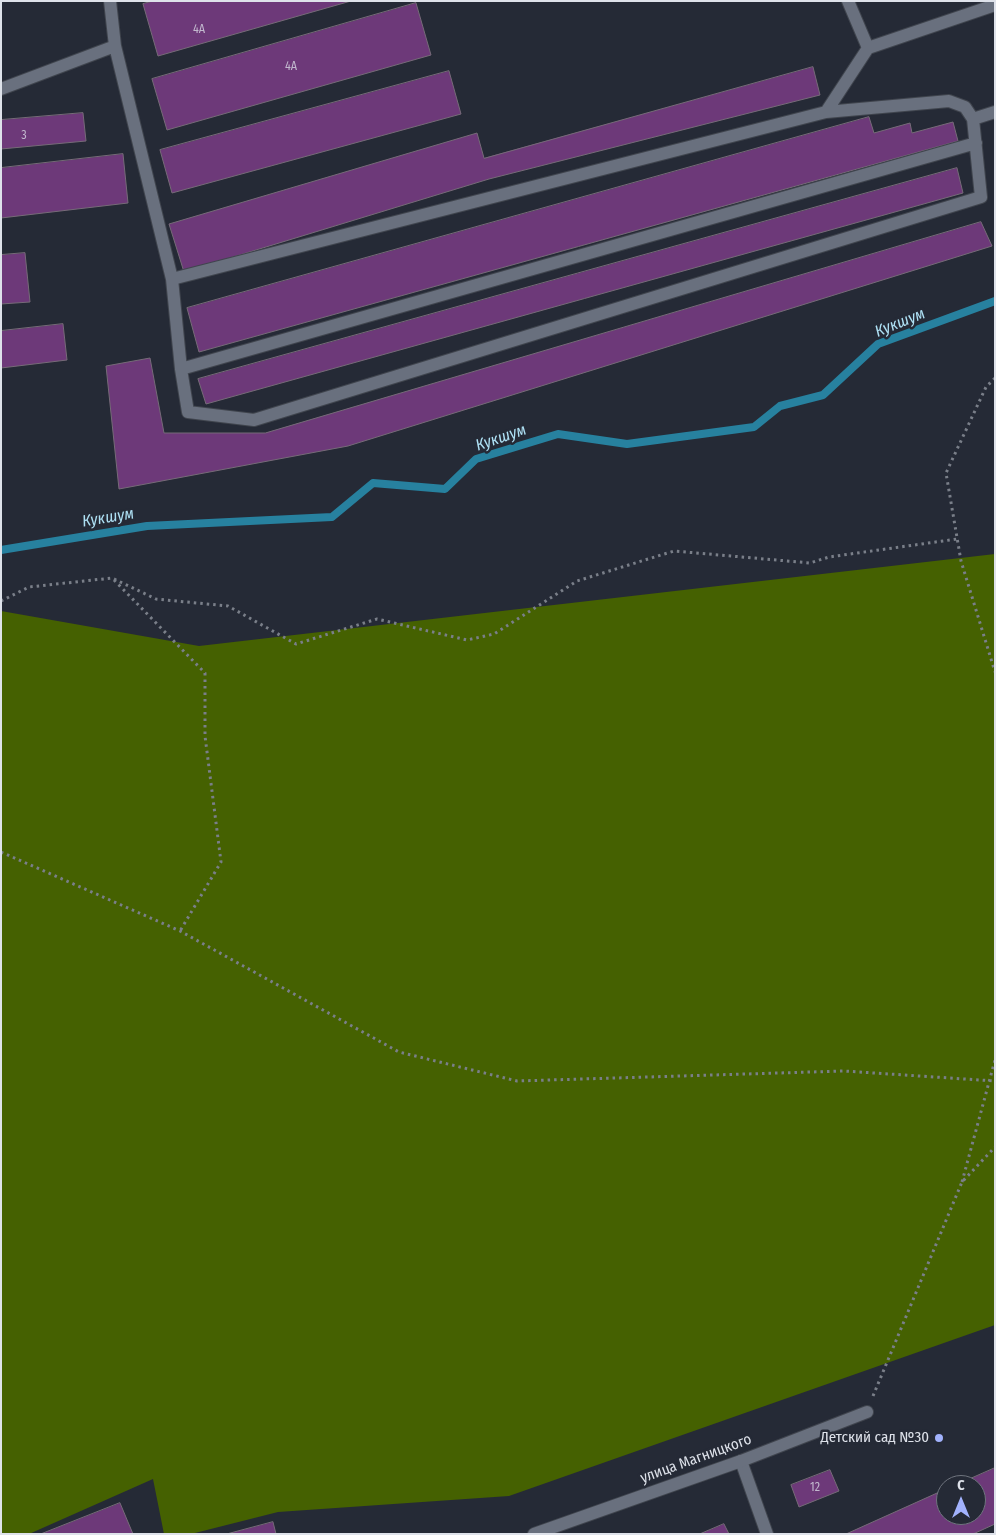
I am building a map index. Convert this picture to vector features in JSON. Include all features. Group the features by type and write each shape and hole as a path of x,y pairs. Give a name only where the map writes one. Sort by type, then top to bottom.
{"street":[{"path":"110,1 115,46 172,279 181,369 188,412 254,420 981,197 973,120 965,107 949,101 826,112 172,279"},
{"path":"848,1 868,48"},
{"path":"826,112 868,48 995,5"},
{"path":"1,89 115,46"},
{"path":"973,120 995,112"},
{"path":"181,369 976,143"},
{"name":"улица Магницкого","path":"534,1534 741,1461 867,1412"},
{"path":"741,1461 767,1534"}],"path":[{"path":"995,378 986,387 946,473 961,561 995,672"},
{"path":"1,601 29,587 112,578 156,599 228,606 296,644 377,619 467,640 494,634 577,581 674,552 810,563 829,557 957,539"},
{"path":"112,578 204,673 204,736 221,862 180,931"},
{"path":"1,852 180,931 399,1052 516,1081 844,1071 995,1081"},
{"path":"867,1412 962,1182 995,1060"},
{"path":"962,1182 995,1147"}],"green space":[{"path":"995,554 995,1325 509,1496 278,1512 191,1534 164,1534 153,1479 29,1534 1,1534 1,611 199,646"}],"building":[{"path":"153,1 351,1 158,56 143,4"},
{"path":"416,3 431,55 167,130 152,79"},
{"path":"813,67 820,95 489,179 184,272 169,224 477,133 484,158"},
{"path":"449,71 461,114 172,193 160,150"},
{"path":"83,113 86,141 1,149 1,120"},
{"path":"869,117 874,133 910,123 912,133 953,122 958,141 199,352 187,308"},
{"path":"123,154 128,203 1,218 1,168"},
{"path":"957,168 963,193 206,404 198,379"},
{"path":"981,222 992,246 348,446 119,489 106,366 150,358 164,433 265,433"},
{"path":"25,253 30,302 1,304 1,255"},
{"path":"63,324 67,360 1,368 1,331"},
{"path":"995,1468 995,1524 973,1534 846,1534 936,1494 936,1525 986,1525 986,1475 979,1475"},
{"path":"830,1470 839,1491 799,1507 791,1485"},
{"path":"120,1503 133,1534 41,1534"},
{"path":"273,1522 276,1534 227,1534"},
{"path":"724,1524 729,1534 700,1534"}],"waterway":[{"name":"Кукшум","path":"1,550 147,526 332,517 373,483 445,489 476,459 558,434 627,444 754,427 780,406 823,395 878,344 995,301"}],"place":[{"name":"Детский сад №30","path":"939,1438"}]}
